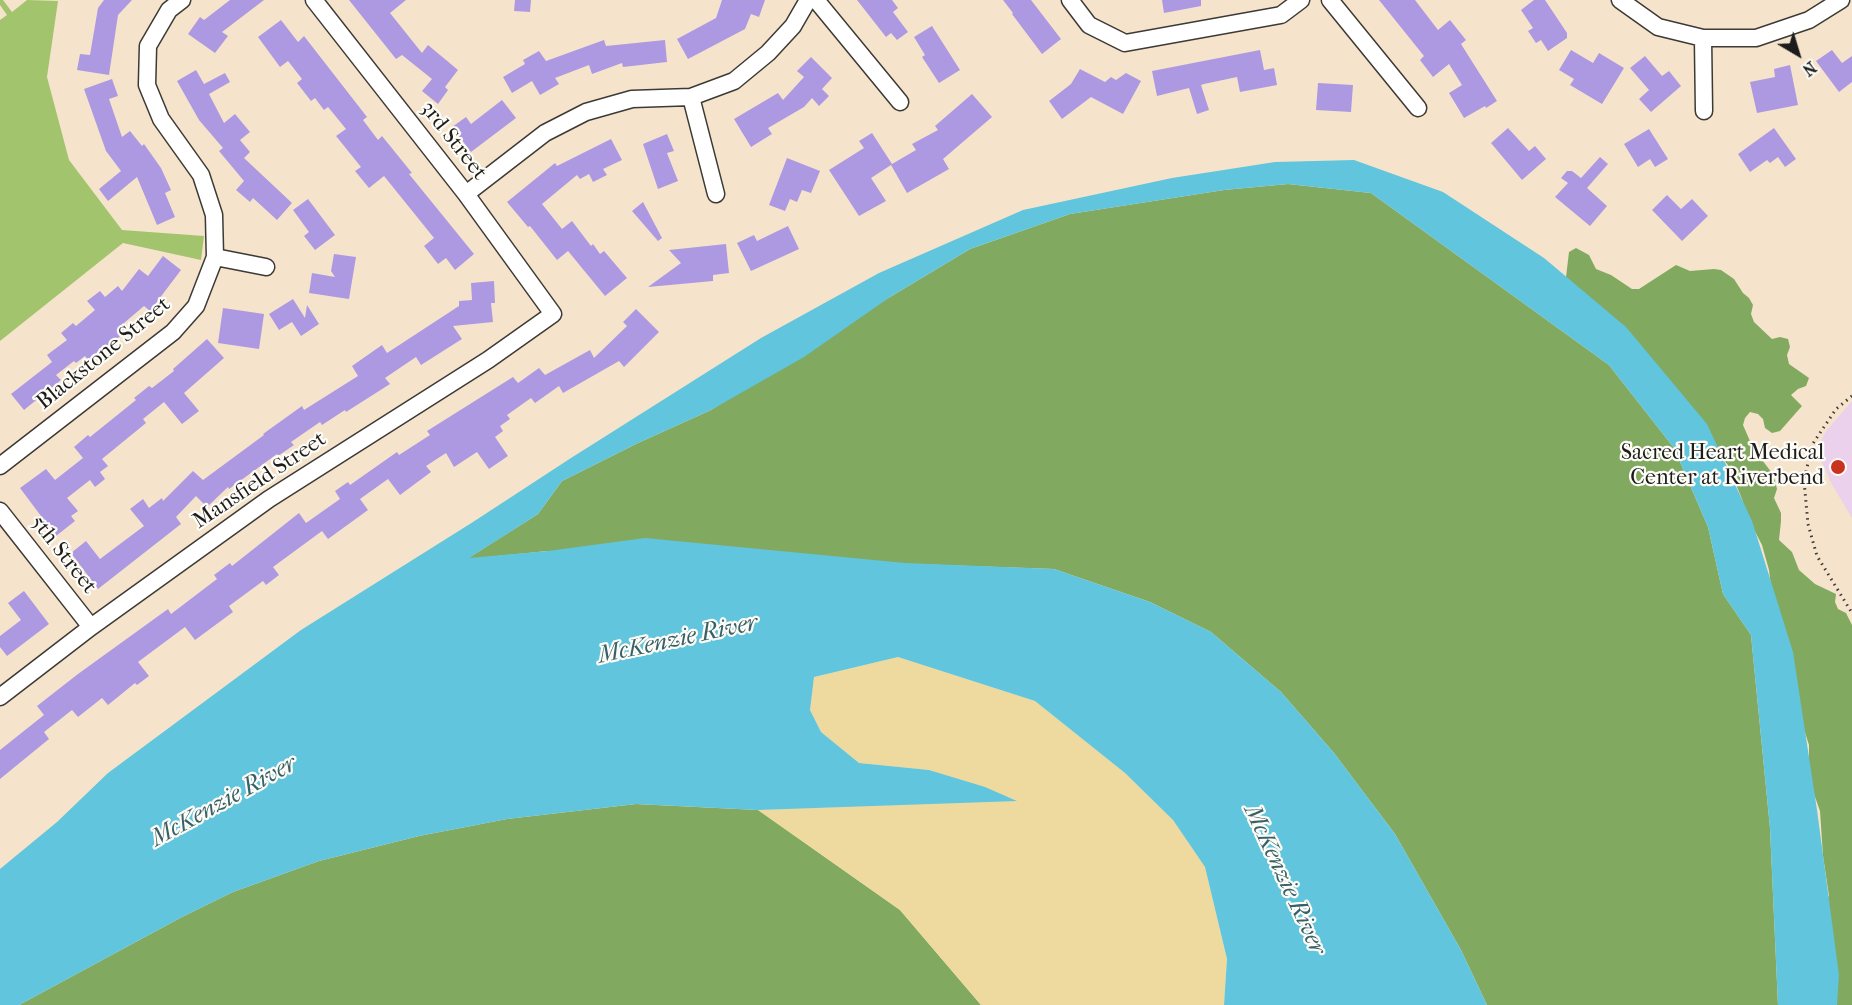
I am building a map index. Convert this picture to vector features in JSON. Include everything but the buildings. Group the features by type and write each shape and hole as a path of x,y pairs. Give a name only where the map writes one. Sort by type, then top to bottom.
{"street":[{"name":"3rd Street","path":"314,0 466,194 553,314"},
{"path":"466,194 545,133 586,112 632,99 691,97 734,81 768,53 793,26 808,0"},
{"path":"816,0 900,102"},
{"path":"1070,0 1089,25 1125,43 1281,15 1301,0"},
{"path":"1330,0 1418,108"},
{"path":"1620,0 1658,27 1703,38 1756,38 1809,20 1841,0"},
{"name":"Blackstone Street","path":"0,466 173,332 196,306 215,257 214,215 201,175 160,119 147,85 148,46 170,4"},
{"path":"1703,38 1704,111"},
{"path":"691,97 716,194"},
{"path":"215,257 266,267"},
{"name":"Mansfield Street","path":"0,697 91,627 269,499 488,360 553,314"},
{"name":"5th Street","path":"0,511 91,627"}],"path":[{"path":"1852,396 1836,410 1812,445 1804,481 1808,524 1817,556 1852,613"}],"shaded area":[{"name":"Sacred Heart Medical Center at Riverbend","path":"1852,401 1852,518 1831,483 1816,450 1826,431"}],"green space":[{"path":"0,0 3,0 12,12 27,0 58,1 47,77 69,160 122,230 204,236 201,260 123,243 0,341 0,20 7,15 0,5"},
{"path":"1288,184 1371,193 1609,365 1674,448 1708,527 1723,594 1751,635 1770,828 1778,1005 1487,1005 1461,950 1395,834 1334,753 1281,692 1211,632 1150,602 1054,569 548,551 467,559 538,514 562,481 711,410 970,249 1070,214 1224,190"},
{"path":"1576,248 1589,255 1596,269 1611,275 1632,289 1639,289 1676,265 1690,271 1721,270 1734,279 1749,298 1753,305 1751,314 1754,322 1772,339 1780,337 1788,339 1789,364 1809,378 1806,386 1791,395 1802,406 1780,431 1772,433 1765,428 1763,419 1758,414 1750,412 1743,425 1753,448 1772,473 1775,481 1777,489 1774,498 1781,513 1779,540 1792,552 1799,570 1815,584 1836,594 1835,602 1838,609 1846,613 1852,625 1852,1005 1820,1005 1823,902 1829,896 1820,811 1809,780 1809,745 1799,714 1762,545 1746,514 1728,465 1566,277 1569,252"},
{"path":"636,804 758,810 900,910 981,1005 19,1005 233,892 319,861 419,836 507,819"}],"sand":[{"path":"898,657 1035,701 1125,773 1173,820 1205,867 1227,960 1224,1005 981,1005 900,910 758,810 1016,800 929,770 859,763 821,732 810,710 814,677"}],"water":[{"name":"McKenzie River","path":"1354,160 1443,192 1544,258 1626,327 1707,424 1752,521 1793,652 1839,975 1837,1005 1778,1005 1770,828 1751,635 1723,594 1708,527 1674,448 1609,365 1371,193 1288,184 1224,190 1070,214 970,249 890,297 804,357 711,410 562,481 538,514 469,558 548,551 645,538 905,563 1054,569 1150,602 1211,632 1281,692 1334,753 1395,834 1461,950 1487,1005 1224,1005 1227,959 1205,867 1173,820 1125,773 1035,701 898,657 814,677 810,710 821,732 859,763 929,770 985,787 1017,801 758,810 636,804 507,819 419,836 319,861 233,892 19,1005 0,1005 0,869 57,822 108,773 301,630 761,338 879,273 1023,210 1172,178 1275,162"}],"place":[{"name":"Sacred Heart Medical Center at Riverbend","path":"1838,467"}]}
